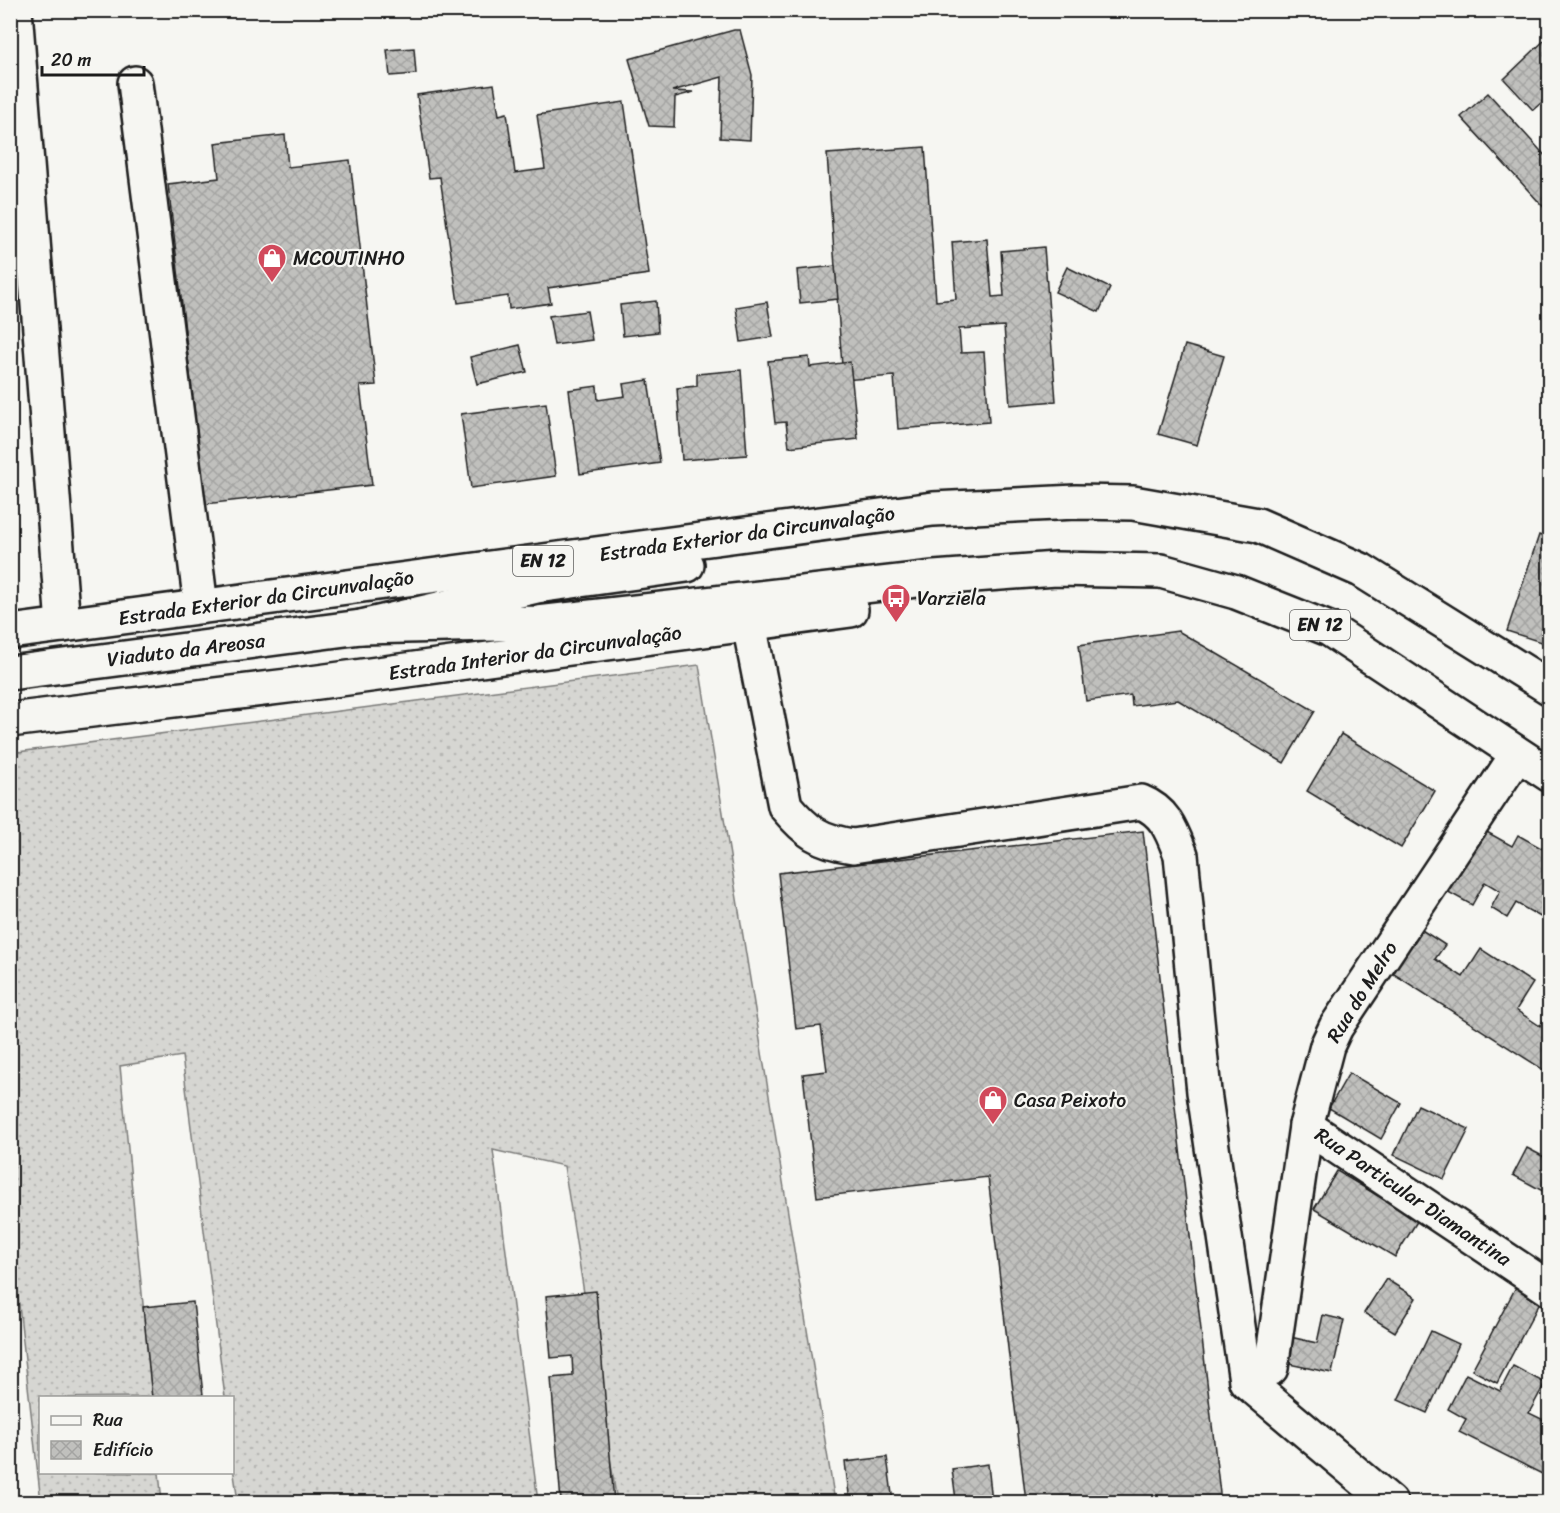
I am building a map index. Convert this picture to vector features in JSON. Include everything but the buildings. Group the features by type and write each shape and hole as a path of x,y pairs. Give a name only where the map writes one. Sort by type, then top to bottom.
{"main road":[{"path":"15,10 63,625"},
{"path":"135,83 201,606"},
{"name":"Estrada Exterior da Circunvalação","path":"10,632 933,509 1076,501 1133,503 1258,525 1361,570 1550,688"},
{"name":"Estrada Exterior da Circunvalação","path":"361,627 537,586 939,529 1076,501"},
{"name":"Estrada Interior da Circunvalação","path":"361,627 538,624 934,578 1056,569 1161,571 1236,592 1329,629 1550,775"},
{"name":"Estrada Interior da Circunvalação","path":"10,720 307,684 921,601 1056,569"},
{"path":"749,624 785,806 806,830 831,843 853,846 1141,802 1151,806 1166,819 1181,855 1204,1092 1246,1382 1390,1503"},
{"name":"Viaduto da Areosa","path":"10,673 361,627"},
{"name":"Rua do Melro","path":"1271,1368 1306,1126 1327,1046 1336,1027 1517,754"},
{"name":"Rua Particular Diamantina","path":"1306,1126 1550,1289"}],"shaded area":[{"path":"699,665 835,1502 617,1502 564,1166 493,1150 538,1502 238,1502 234,1474 234,1396 225,1396 182,1056 120,1066 152,1396 39,1396 39,1474 159,1474 162,1502 41,1502 10,1225 10,753"}],"place":[{"name":"MCOUTINHO","path":"272,284"},
{"name":"Varziela","path":"896,624"},
{"name":"Casa Peixoto","path":"993,1126"}]}
